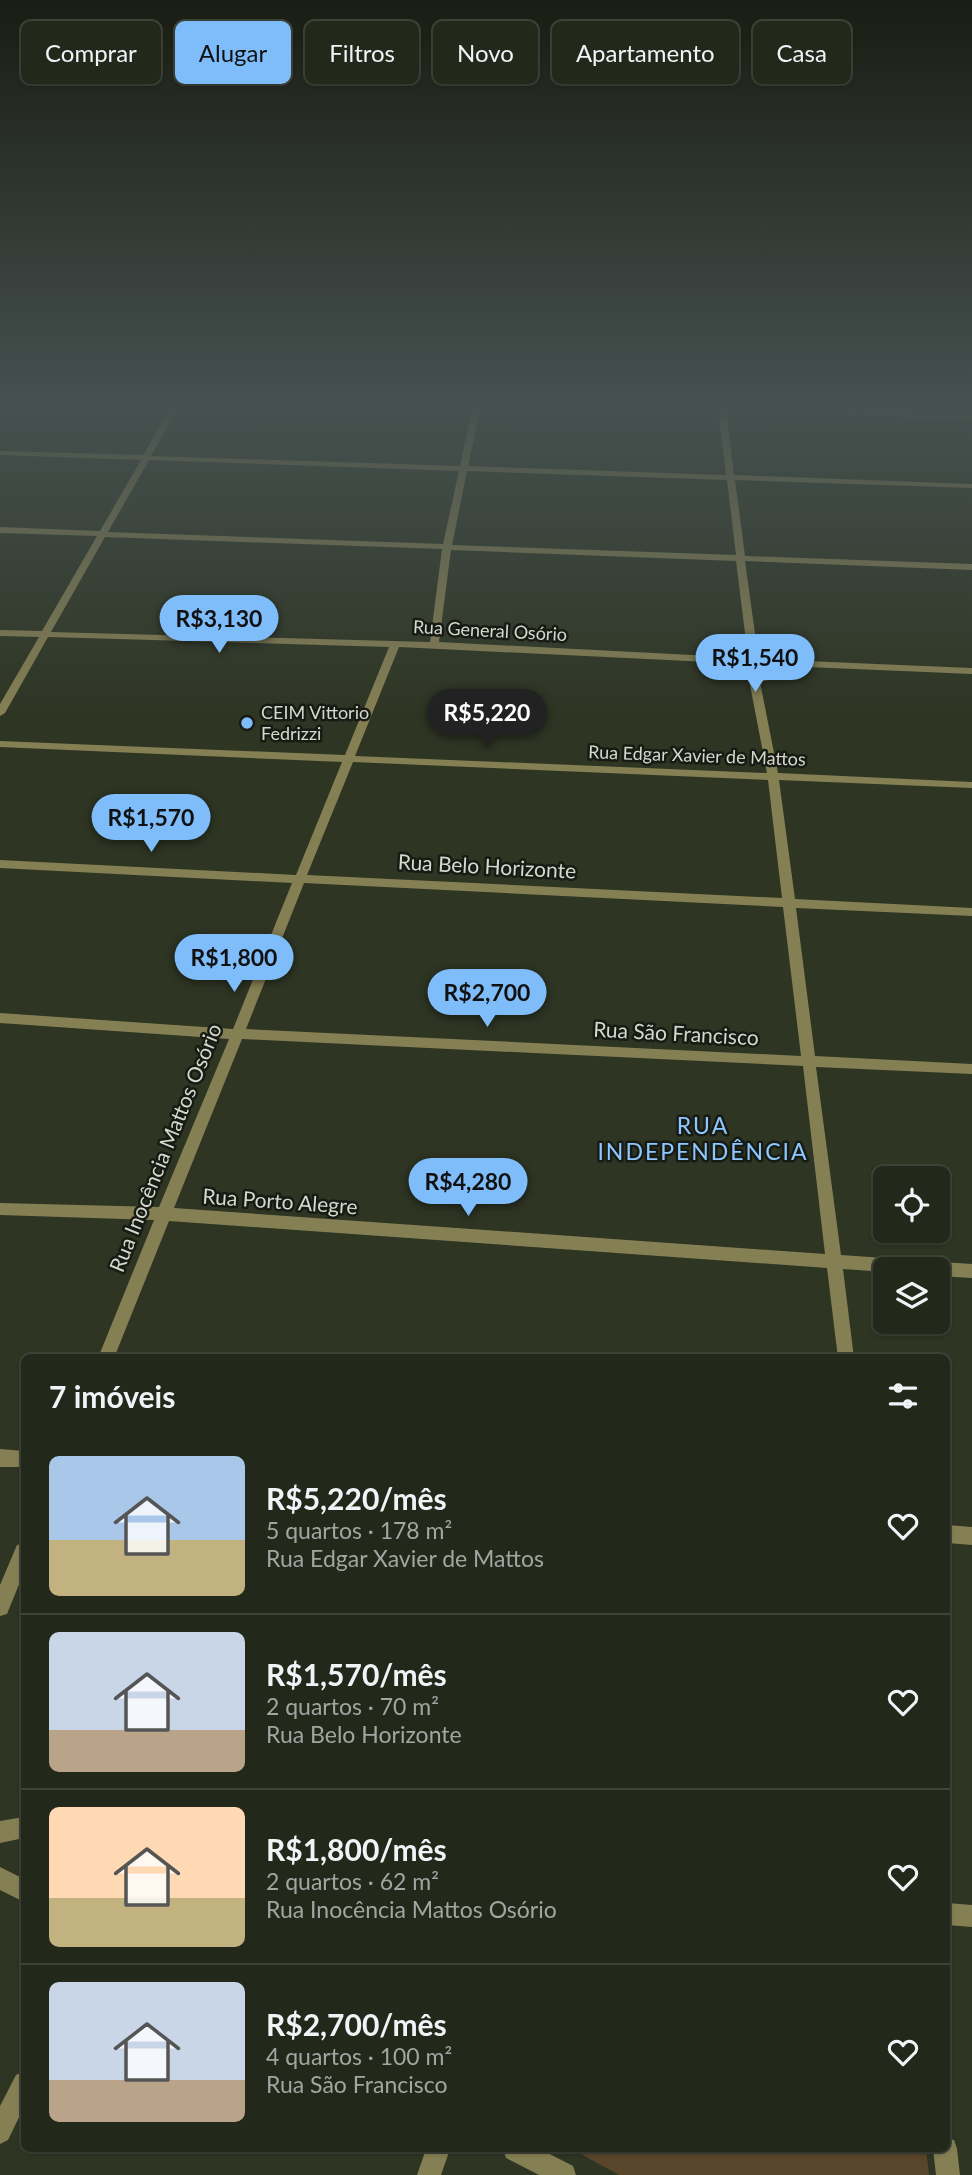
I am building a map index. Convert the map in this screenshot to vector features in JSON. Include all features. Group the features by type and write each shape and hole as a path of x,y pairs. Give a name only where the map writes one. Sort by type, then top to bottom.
{"street":[{"path":"0,713 115,510"},
{"path":"434,645 447,547 456,510"},
{"path":"735,510 752,651 768,654 779,663 972,671"},
{"path":"0,530 972,567"},
{"name":"Rua General Osório","path":"0,633 434,645 733,660 738,654 752,651"},
{"name":"Rua Inocência Mattos Osório","path":"108,1354 395,645"},
{"path":"733,660 736,671 754,678 776,674 780,670 779,663"},
{"path":"754,678 773,776 846,1354"},
{"name":"Rua Edgar Xavier de Mattos","path":"0,744 972,785"},
{"name":"Rua Belo Horizonte","path":"0,864 972,912"},
{"name":"Rua São Francisco","path":"0,1018 236,1034 972,1069"},
{"name":"Rua Porto Alegre","path":"0,1209 164,1214 873,1265"},
{"name":"Rua Porto Alegre","path":"950,1270 972,1271"},
{"path":"0,1458 21,1460"},
{"path":"950,1534 972,1535"},
{"path":"0,1607 21,1559"},
{"path":"0,1832 21,1828"},
{"path":"0,1878 21,1889"},
{"path":"950,1914 972,1916"},
{"path":"0,2132 21,2089"},
{"path":"429,2175 437,2152"},
{"path":"521,2152 564,2175"},
{"path":"945,2152 948,2175"}],"shaded area":[{"path":"577,2152 926,2152 929,2175 619,2175"}],"place":[{"name":"CEIM Vittorio Fedrizzi","path":"247,723"}],"district":[{"name":"RUA INDEPENDÊNCIA","path":"703,1139"}]}
